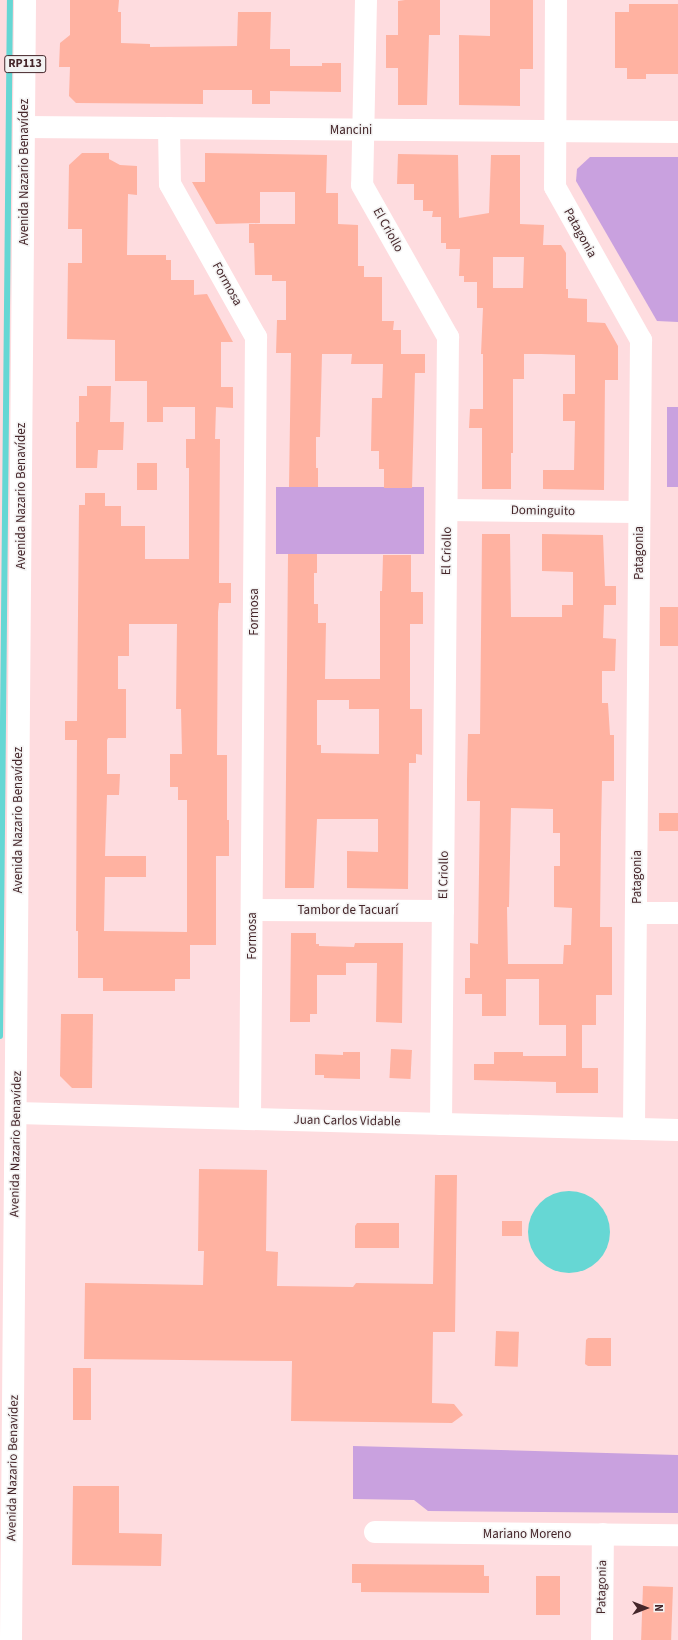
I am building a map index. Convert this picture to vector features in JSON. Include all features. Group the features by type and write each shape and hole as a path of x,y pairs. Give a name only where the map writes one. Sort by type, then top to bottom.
{"street":[{"name":"Avenida Nazario Benavídez","path":"11,1640 25,0"},
{"name":"El Criollo","path":"366,0 362,185 448,337 441,1124"},
{"name":"Patagonia","path":"556,0 555,187 640,340 634,1129"},
{"name":"Mancini","path":"24,127 678,132"},
{"name":"Formosa","path":"169,128 170,184 256,337 250,1119"},
{"name":"Dominguito","path":"447,510 639,512"},
{"name":"Tambor de Tacuarí","path":"252,910 443,911"},
{"path":"636,913 678,913"},
{"name":"Juan Carlos Vidable","path":"16,1113 678,1130"},
{"name":"Mariano Moreno","path":"375,1532 678,1535"},
{"name":"Patagonia","path":"602,1640 603,1534"}],"shaded area":[{"path":"590,157 678,157 678,322 657,321 576,181 577,169"},
{"path":"667,407 678,407 678,487 667,487"},
{"path":"276,487 424,487 424,554 276,554"},
{"path":"353,1446 678,1455 678,1513 428,1511 414,1500 353,1499"}],"water":[{"path":"561,1191 577,1191 592,1198 603,1209 610,1224 610,1240 607,1248 598,1261 585,1270 577,1273 561,1273 546,1266 535,1255 528,1240 528,1224 535,1209 546,1198"}],"building":[{"path":"70,0 119,0 118,12 121,12 121,43 150,44 150,47 237,46 238,12 271,12 270,49 290,49 290,66 322,66 322,63 341,63 341,92 270,91 270,104 252,104 252,90 203,90 203,104 76,103 69,96 70,67 59,67 60,43 70,35"},
{"path":"440,0 440,35 429,35 427,105 398,105 398,68 386,68 386,35 398,35 398,1"},
{"path":"490,0 533,0 533,69 520,69 520,106 459,105 459,35 490,36"},
{"path":"629,4 678,4 678,74 646,74 646,79 627,79 627,68 615,68 615,12 629,12"},
{"path":"82,153 109,153 109,159 120,165 137,166 137,195 128,194 127,255 166,255 166,260 171,260 171,280 194,280 194,295 207,294 233,342 221,342 221,387 233,387 233,408 216,407 215,439 220,439 219,583 231,583 231,603 219,603 218,612 217,755 227,755 227,820 229,820 229,856 216,856 216,945 190,945 190,979 175,979 175,991 103,991 103,978 78,978 78,931 76,931 77,740 65,740 65,721 77,721 79,505 85,505 85,493 105,493 105,506 121,506 121,526 145,526 145,559 189,559 189,468 186,468 186,439 195,439 195,407 163,407 163,422 147,422 147,381 115,381 115,340 67,339 68,263 82,263 82,229 68,229 69,165","holes":["129,624 177,624 176,709 181,709 182,754 170,754 170,787 178,787 178,800 187,800 187,932 104,931 105,877 146,877 146,856 105,856 107,795 119,795 120,774 107,774 107,740 108,738 126,738 126,689 118,689 118,656 129,656"]},
{"path":"205,153 327,155 326,193 338,193 338,224 358,225 358,266 364,266 364,277 382,277 382,321 394,321 393,330 401,330 401,354 425,354 425,373 415,373 412,488 384,488 384,469 379,469 379,451 371,451 372,398 382,398 383,364 351,364 352,354 322,354 320,437 316,437 316,468 318,468 318,487 289,487 291,353 276,353 277,320 286,320 286,281 272,281 272,275 255,275 254,243 249,243 249,224 295,224 295,192 260,192 260,223 216,224 192,182 205,182"},
{"path":"398,154 458,155 459,218 489,213 491,155 520,155 520,224 544,225 543,245 561,245 566,253 566,289 568,289 568,298 587,299 587,322 605,323 618,346 618,380 605,380 604,490 543,489 543,470 574,470 575,421 563,421 563,394 575,394 575,355 541,354 524,354 524,379 513,379 513,453 511,453 511,489 482,489 482,428 469,428 470,409 483,409 483,354 481,354 483,308 477,308 477,282 464,282 464,276 459,276 460,249 446,249 446,243 441,243 441,217 432,217 433,211 423,211 423,200 414,200 414,184 397,184","holes":["493,257 524,257 523,288 493,288"]},
{"path":"87,386 111,386 110,422 124,422 123,450 98,450 97,468 76,468 76,422 79,422 79,396 87,396"},
{"path":"137,463 157,463 157,490 137,490"},
{"path":"482,534 510,534 511,617 562,617 562,605 573,605 573,572 542,571 542,534 603,535 605,586 616,586 616,605 604,605 603,638 616,639 615,671 602,671 602,703 608,703 610,735 614,735 614,781 602,781 600,927 612,927 612,995 596,995 596,1025 582,1025 582,1068 598,1068 598,1093 556,1093 556,1082 474,1080 474,1064 494,1064 494,1052 523,1052 523,1056 566,1056 566,1025 539,1025 539,979 506,979 506,1016 482,1016 482,994 465,994 465,978 470,978 470,943 478,944 480,801 467,801 468,734 480,734","holes":["511,808 553,809 553,833 560,833 560,866 554,866 554,907 572,908 571,945 564,945 563,964 508,964 507,907 509,907"]},
{"path":"288,554 317,554 317,573 314,573 314,604 318,604 318,623 326,623 325,679 380,679 380,591 382,591 383,555 411,555 411,592 423,592 423,624 410,624 410,709 422,709 422,755 416,754 416,763 409,763 408,889 347,888 347,851 378,852 378,819 317,819 314,888 285,888","holes":["317,700 349,700 349,709 379,709 379,754 321,753 321,745 317,745"]},
{"path":"660,607 678,607 678,646 660,646"},
{"path":"659,813 678,813 678,831 659,831"},
{"path":"291,933 316,933 316,944 319,944 319,946 354,947 355,943 403,943 402,1023 376,1022 377,963 346,963 346,975 317,975 317,1014 310,1014 310,1022 290,1022"},
{"path":"61,1014 93,1014 92,1088 72,1088 60,1076"},
{"path":"391,1049 412,1050 410,1079 389,1078"},
{"path":"343,1052 360,1052 360,1079 324,1078 324,1075 315,1075 315,1054 343,1055"},
{"path":"199,1169 267,1170 266,1251 278,1252 277,1286 353,1287 356,1283 433,1284 435,1175 457,1175 455,1332 433,1332 432,1403 454,1404 463,1415 452,1423 291,1421 292,1361 84,1359 85,1283 203,1285 204,1251 198,1251"},
{"path":"502,1221 522,1221 522,1236 502,1236"},
{"path":"357,1223 399,1223 399,1248 355,1248 355,1226"},
{"path":"496,1331 519,1332 518,1367 495,1366"},
{"path":"588,1338 611,1338 611,1366 588,1366 585,1364 586,1340"},
{"path":"73,1368 91,1368 91,1420 73,1420"},
{"path":"73,1486 119,1486 119,1533 162,1534 161,1566 72,1565"},
{"path":"352,1564 484,1565 484,1576 489,1576 489,1593 361,1592 361,1583 352,1583"},
{"path":"536,1576 560,1576 560,1615 536,1615"},
{"path":"643,1586 673,1587 671,1640 641,1640"}],"waterway":[{"path":"0,1036 10,0"}]}
